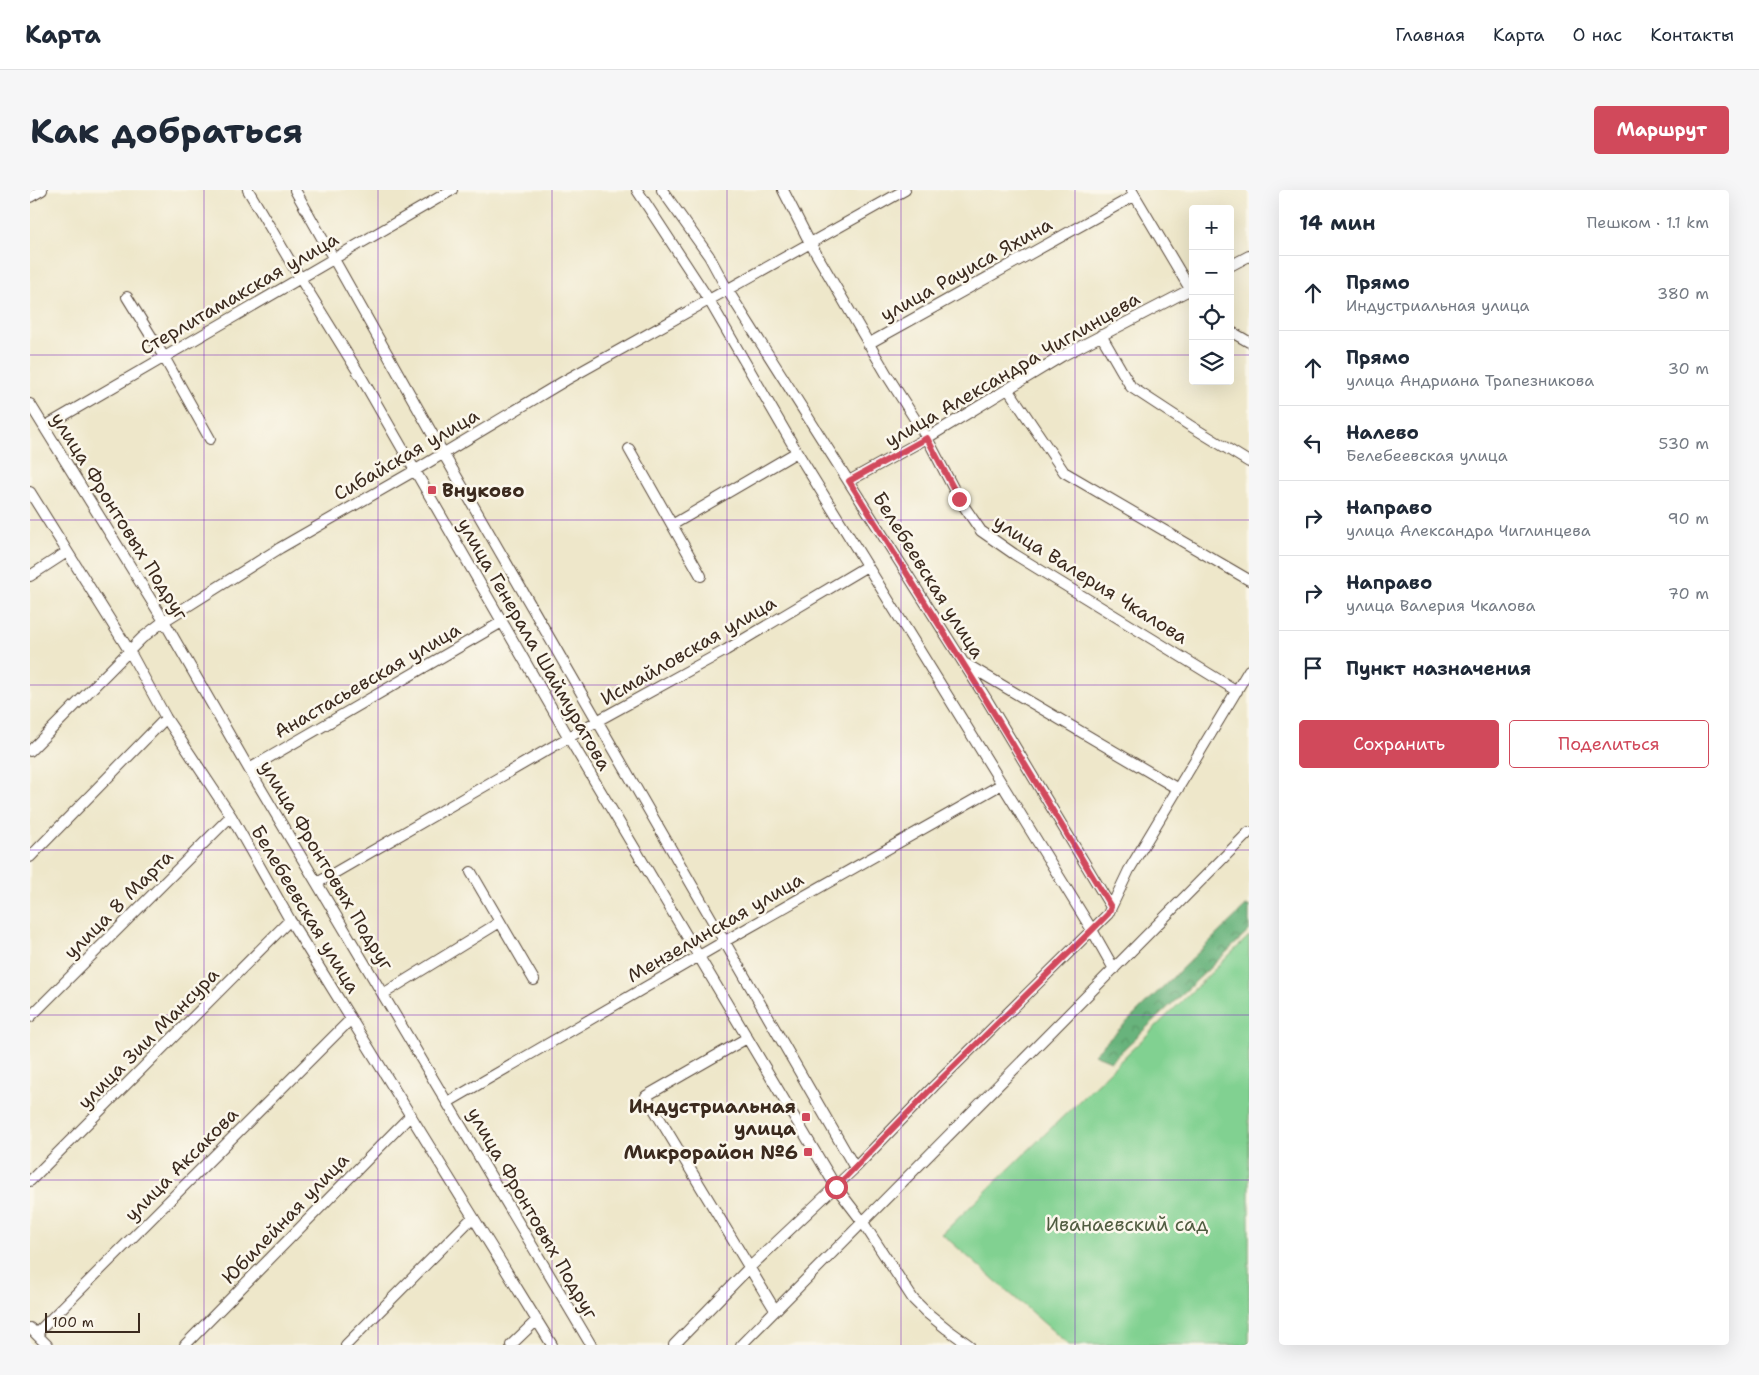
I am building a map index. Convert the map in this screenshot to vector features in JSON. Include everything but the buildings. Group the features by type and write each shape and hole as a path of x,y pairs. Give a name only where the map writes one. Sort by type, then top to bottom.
{"street":[{"path":"30,198 42,190"},
{"name":"улица Генерала Шаймуратова","path":"248,190 360,375 569,738 836,1187 862,1221 913,1299 947,1330 969,1345"},
{"path":"295,190 443,453 855,1168"},
{"name":"Стерлитамакская улица","path":"44,427 452,190"},
{"path":"637,190 709,300 797,452 1092,930 1114,969"},
{"name":"Белебеевская улица","path":"662,190 709,256 728,291 962,662 1111,907"},
{"name":"улица Валерия Чкалова","path":"784,190 810,243 868,344 927,438 959,499 981,531 1014,554 1237,691"},
{"name":"Сибайская улица","path":"30,751 142,638 164,621 280,548 566,380 728,291 905,190"},
{"path":"1133,193 1189,285"},
{"name":"улица Рауиса Яхина","path":"868,344 1133,193"},
{"path":"1234,264 1249,256"},
{"name":"улица Александра Чиглинцева","path":"849,481 927,438 1101,335 1189,291"},
{"path":"127,297 164,357 210,439"},
{"path":"1234,333 1249,342"},
{"path":"1101,335 1131,387 1249,462"},
{"path":"1008,389 1064,472 1249,580"},
{"name":"улица Фронтовых Подруг","path":"30,404 164,621 249,769 448,1102 590,1345"},
{"path":"629,449 701,576"},
{"path":"672,525 797,452"},
{"name":"Белебеевская улица","path":"30,492 130,652 166,718 231,816 290,920 552,1345"},
{"path":"30,576 67,552"},
{"name":"Исмайловская улица","path":"317,883 597,721 726,650 867,566"},
{"name":"Анастасьевская улица","path":"249,769 502,622"},
{"path":"962,662 1178,789"},
{"path":"674,1345 749,1268 836,1187 934,1086 1108,914 1129,870 1249,670"},
{"path":"30,857 166,718"},
{"name":"Мензелинская улица","path":"448,1102 725,941 1002,784"},
{"name":"улица 8 Марта","path":"30,1017 231,816"},
{"path":"741,1345 1249,832"},
{"path":"471,872 534,980"},
{"name":"улица Зии Мансура","path":"30,1181 290,920"},
{"path":"383,994 500,922"},
{"name":"улица Аксакова","path":"33,1331 351,1019"},
{"path":"747,1038 646,1096 775,1310"},
{"name":"Юбилейная улица","path":"185,1345 411,1115"},
{"path":"346,1345 473,1217"},
{"path":"511,1345 537,1320"},
{"path":"33,1331 47,1345"}],"green space":[{"path":"1246,906 1249,906 1249,931 1111,1061 1094,1054"},
{"name":"Иванаевский сад","path":"1249,936 1249,1345 1069,1345 942,1234"}],"place":[{"name":"Внуково","path":"432,490"},
{"name":"Индустриальная улица","path":"806,1117"},
{"name":"Микрорайон №6","path":"808,1152"}],"route":[{"path":"836,1187 934,1086 1108,914 1111,907 986,700 849,481 927,438 959,499"}]}
